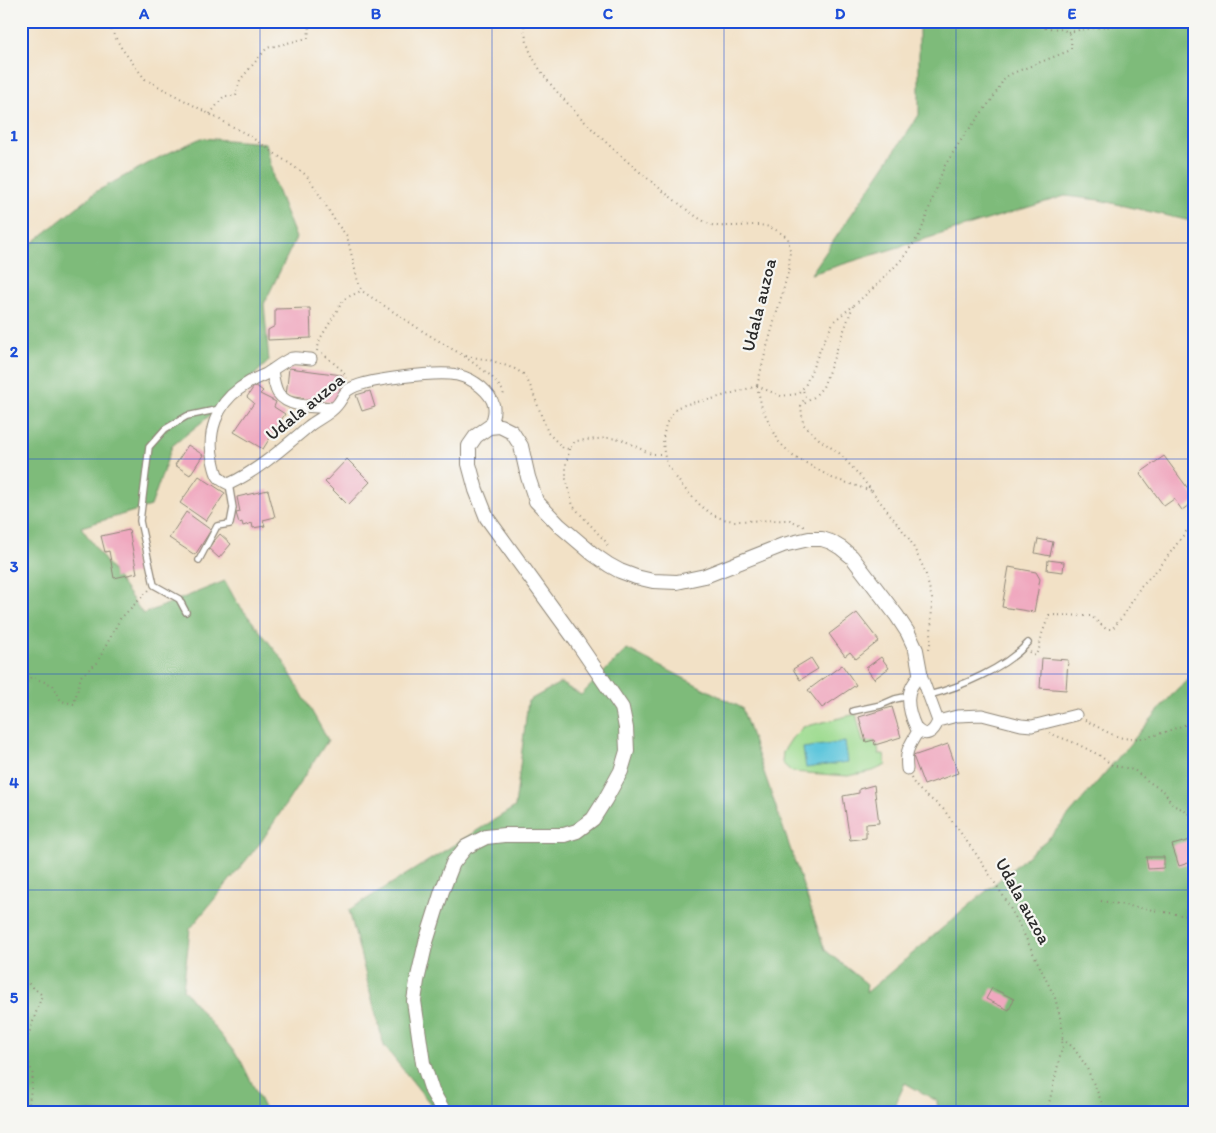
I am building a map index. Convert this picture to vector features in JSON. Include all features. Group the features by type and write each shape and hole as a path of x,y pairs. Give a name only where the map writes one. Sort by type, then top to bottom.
{"street":[{"name":"Udala auzoa","path":"314,354 293,358 238,389 220,409 213,428 212,452 219,479 223,482 229,484 245,476 337,406 349,390 356,386 370,383 414,375 446,374 462,376 476,384 492,398 494,412 489,427"},
{"path":"272,370 278,392 284,399 293,404 333,408"},
{"path":"444,1112 432,1091 423,1063 414,1001 416,981 426,942 453,863 466,847 486,837 504,835 564,835 577,831 593,819 605,800 621,771 627,751 626,728 622,708 567,628 487,518 476,490 469,464 469,446 476,436 489,427 500,426 512,432 521,446 536,501 593,554 620,571 636,576 653,581 677,582 705,576 782,545 809,539 831,542 842,548 852,557 908,633 916,650 920,672 938,721 936,728 930,733 924,734 918,731 914,725 909,706 912,686 920,672"},
{"path":"938,721 957,716 982,715 1032,726 1076,715"},
{"path":"907,769 907,750 918,731"}],"lane":[{"path":"186,612 179,599 154,585 140,521 149,446 165,429 187,416 220,409"},
{"name":"Udala auzoa","path":"199,560 217,526 230,524 233,508 229,484"},
{"path":"929,694 950,688 996,667 1016,654 1028,643"},
{"path":"854,711 909,696"}],"path":[{"path":"106,21 122,49 145,79 248,135 306,175 337,224 347,236 362,291 464,356 490,360 515,369 525,375 548,433 563,448 569,449"},
{"path":"210,114 224,96 236,96 240,80 266,48 308,38 310,21"},
{"name":"Udala auzoa","path":"524,21 534,60 552,87 588,126 631,166 711,225 738,226 759,224 771,227 788,238 790,250 789,268 757,386"},
{"path":"822,540 809,528 790,520 734,521 723,520 713,515 683,488 668,466 664,454 663,438 666,424 678,407 757,386 781,396 797,394 803,389 834,321 879,283 902,258 920,234 944,167 963,137 993,98 1005,77 1071,50 1072,41 1068,32 1064,29 1046,28 1040,21"},
{"path":"1068,32 1110,26 1195,26"},
{"path":"349,390 343,371 314,354 320,339 344,299 362,291"},
{"path":"801,406 814,397 823,387 853,306"},
{"path":"757,386 762,408 779,442 794,456 832,478 873,491"},
{"path":"803,389 805,397 801,406 803,424 820,440 839,453 873,491 910,540 925,571 932,599 929,649"},
{"path":"609,549 606,542 573,506 566,479 566,463 569,449 575,441 608,438 621,439 651,454 664,454"},
{"path":"1042,634 1049,615 1091,616 1106,629 1112,629 1124,615 1141,586 1159,568 1195,522"},
{"path":"21,690 31,677 53,684 61,702 74,704 81,676 97,663 120,619 154,585"},
{"path":"1076,715 1116,736 1127,738 1150,737 1195,721"},
{"path":"1048,733 1075,743 1099,755 1112,765 1134,770 1164,792 1172,805 1187,811 1195,825"},
{"name":"Udala auzoa","path":"907,769 915,786 938,804 952,821 1004,897 1055,998 1063,1033 1047,1112"},
{"path":"1101,901 1187,916 1195,920"},
{"path":"21,977 42,995 24,1048 33,1076 26,1112"},
{"path":"1062,1039 1073,1047 1086,1066 1106,1112"}],"green space":[{"path":"919,21 1195,21 1195,222 1099,200 1065,196 811,274 919,115"},
{"path":"201,138 266,143 274,182 296,238 264,304 269,361 223,405 172,446 151,506 81,527 143,614 225,581 236,601 282,659 328,740 261,842 190,929 183,989 240,1059 266,1112 21,1112 21,252 97,191 162,156"},
{"path":"627,649 742,708 825,950 867,984 866,993 1051,836 1177,689 1195,674 1195,1112 938,1112 937,1101 905,1083 892,1112 437,1112 384,1046 349,910 515,807 528,701 560,683 581,695"},
{"path":"856,714 863,742 877,741 879,754 884,754 886,765 873,771 848,776 792,772 782,763 783,752 792,738 803,727"}],"water":[{"path":"845,742 848,762 806,768 803,748"}],"building":[{"path":"310,308 311,338 268,340 268,330 275,326 275,309"},
{"path":"289,368 342,375 338,403 286,396"},
{"path":"255,385 263,391 260,394 276,402 274,407 285,414 263,449 234,432 254,403 247,397"},
{"path":"370,391 375,407 362,411 356,395"},
{"path":"188,445 203,455 190,475 175,465"},
{"path":"1164,456 1195,498 1195,501 1182,510 1174,499 1164,506 1140,473"},
{"path":"347,459 370,482 348,505 325,482"},
{"path":"199,476 225,493 206,521 180,503"},
{"path":"268,490 275,517 263,520 265,526 253,528 252,523 243,526 242,522 239,523 236,513 240,512 237,497"},
{"path":"186,512 211,530 195,555 169,538"},
{"path":"129,530 137,573 114,578 109,551 105,552 101,536"},
{"path":"220,534 231,544 219,558 208,548"},
{"path":"1038,539 1053,542 1050,556 1035,553"},
{"path":"1048,560 1064,562 1063,572 1047,570"},
{"path":"1009,567 1036,572 1040,579 1034,612 1002,607"},
{"path":"857,613 879,641 856,659 850,652 845,656 829,634"},
{"path":"881,657 889,668 874,679 866,668"},
{"path":"811,658 818,669 800,680 793,669"},
{"path":"1042,658 1068,660 1066,690 1040,688"},
{"path":"842,665 856,685 822,708 808,690"},
{"path":"892,707 901,737 875,745 874,740 866,742 859,717"},
{"path":"948,744 958,773 924,785 913,756"},
{"path":"874,785 879,823 866,824 866,838 850,840 843,796 859,793 859,789"},
{"path":"1191,840 1195,861 1179,866 1172,845"},
{"path":"1146,857 1164,857 1164,868 1148,869"},
{"path":"992,988 1014,999 1009,1010 986,999"}]}
